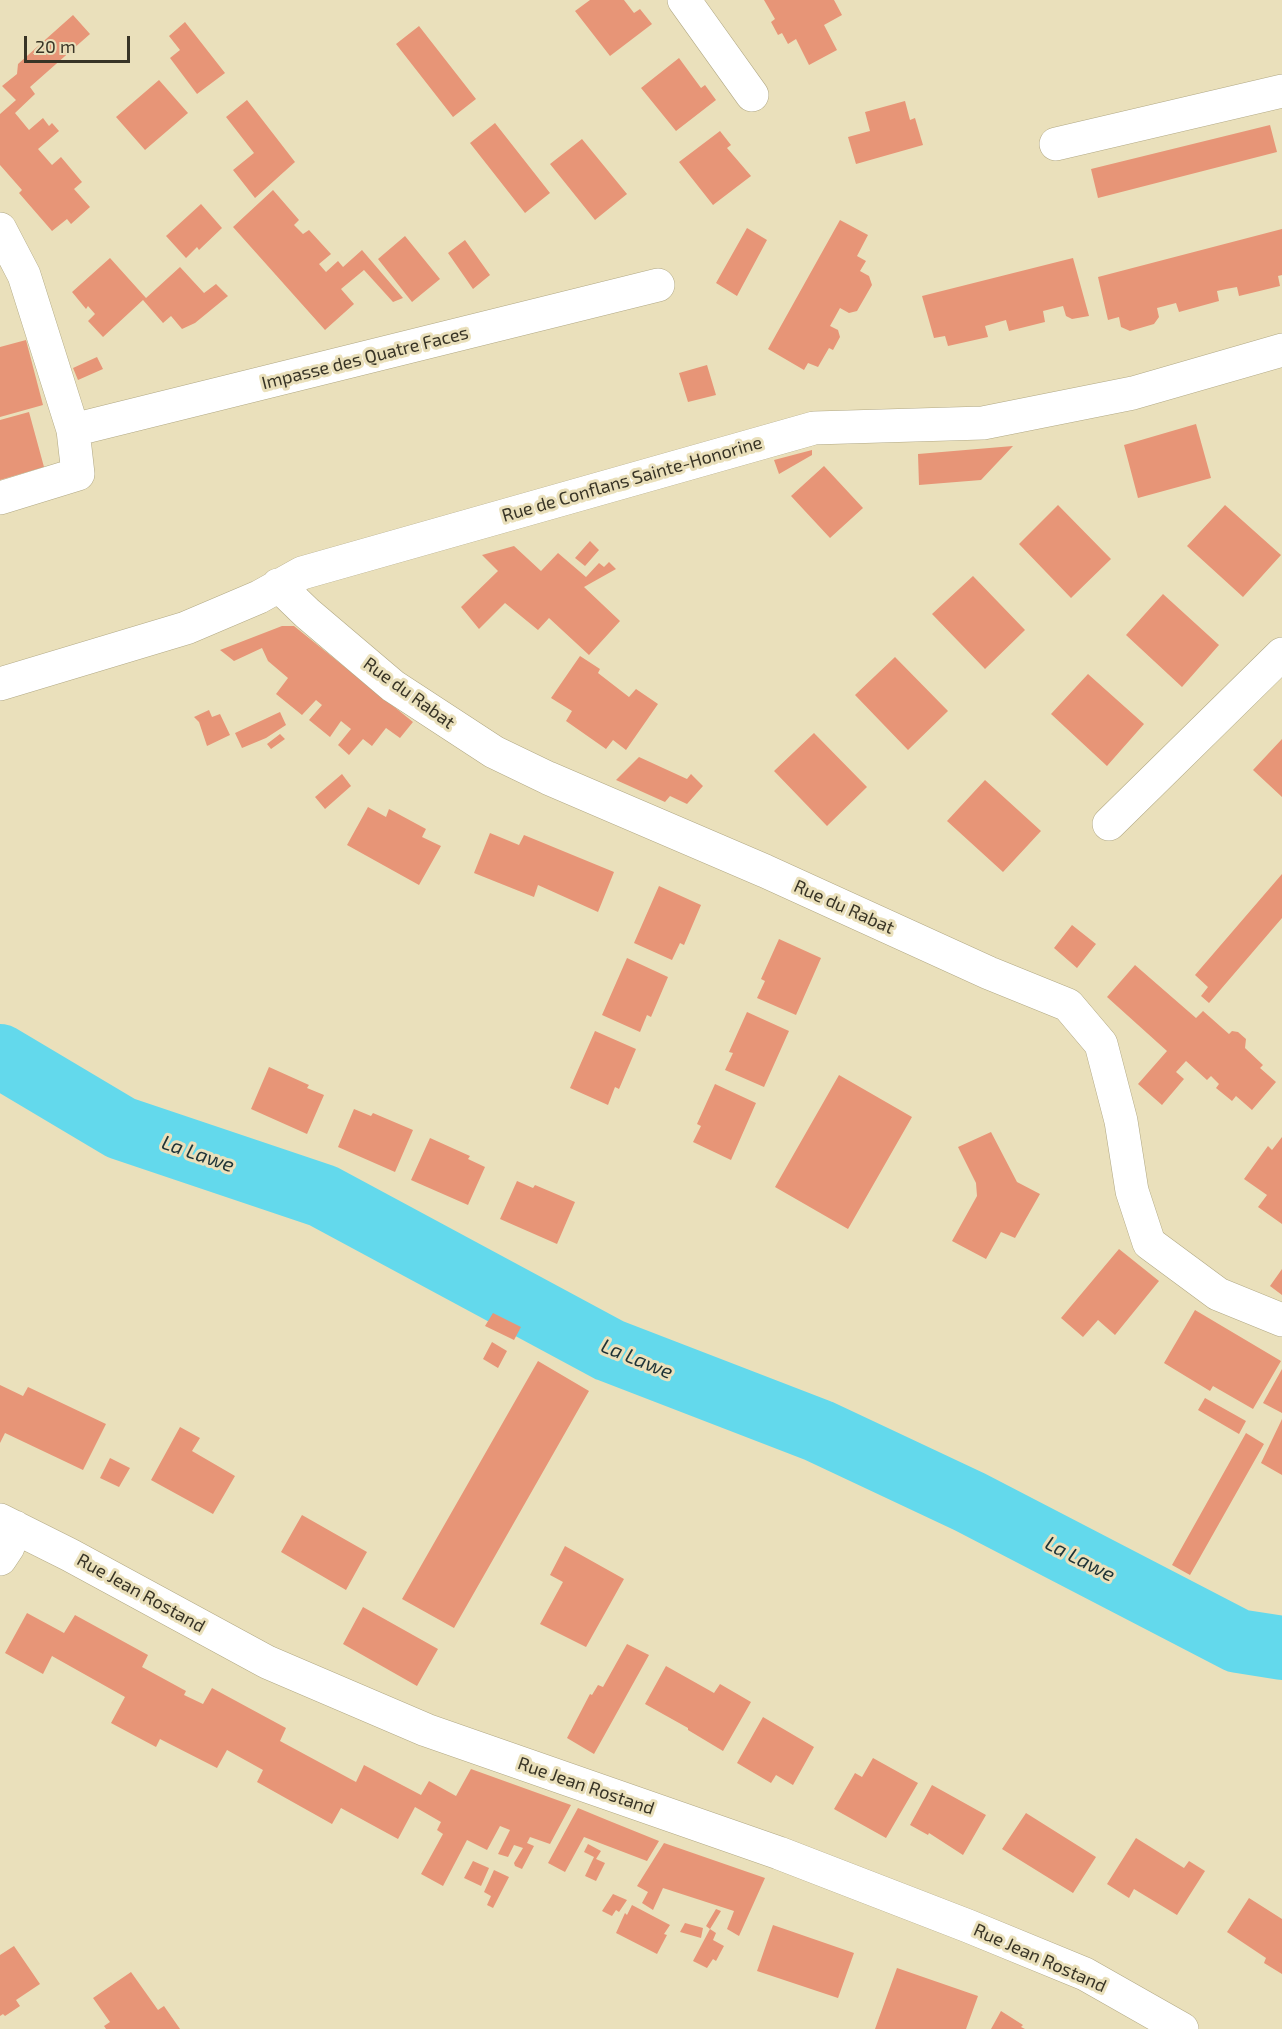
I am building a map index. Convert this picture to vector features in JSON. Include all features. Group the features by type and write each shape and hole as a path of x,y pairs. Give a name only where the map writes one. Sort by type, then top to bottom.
{"street":[{"path":"684,0 752,95"},
{"path":"1056,144 1282,91"},
{"path":"0,229 24,275 73,430 78,474 0,498"},
{"name":"Impasse des Quatre Faces","path":"73,430 658,285"},
{"name":"Rue de Conflans Sainte-Honorine","path":"0,684 186,628 259,597 302,573 814,428 983,423 1133,393 1282,350"},
{"name":"Rue du Rabat","path":"278,585 307,613 393,686 494,752 989,973 1068,1005 1101,1044 1121,1121 1132,1191 1149,1243 1218,1293 1282,1320"},
{"path":"1109,824 1282,654"},
{"path":"0,1558 8,1547 7,1523"},
{"name":"Rue Jean Rostand","path":"7,1523 278,1666 426,1730 779,1853 968,1926 1085,1974 1182,2029"}],"building":[{"path":"590,0 624,0 634,13 640,9 652,24 610,56 575,11"},
{"path":"764,0 834,0 842,15 824,25 837,50 809,65 796,39 788,44 782,33 778,35 771,22 775,19"},
{"path":"73,15 90,34 30,87 35,94 15,113 29,130 43,118 49,126 52,123 59,131 38,149 52,165 61,157 82,182 74,189 90,207 71,224 67,219 52,231 19,193 22,190 0,165 0,114 16,100 2,86 17,74 18,64"},
{"path":"185,22 225,73 197,94 170,58 180,50 169,36"},
{"path":"419,26 476,99 453,117 396,44"},
{"path":"679,58 701,88 705,85 716,100 676,131 641,88"},
{"path":"159,80 188,113 145,150 116,117"},
{"path":"247,100 295,162 255,198 233,170 254,153 226,117"},
{"path":"905,101 910,120 915,118 923,145 856,164 848,137 870,131 865,112"},
{"path":"495,123 550,193 525,213 470,143"},
{"path":"1270,125 1277,152 1098,198 1091,169"},
{"path":"720,131 731,145 727,148 751,176 713,205 679,162"},
{"path":"582,139 627,194 595,220 550,164"},
{"path":"273,190 299,220 294,225 303,234 309,230 331,254 319,264 326,272 338,261 343,267 362,250 403,298 393,302 364,270 341,289 354,304 325,330 233,227"},
{"path":"201,204 222,228 199,250 197,247 186,258 166,236"},
{"path":"840,220 868,235 857,256 866,261 860,271 869,276 872,285 857,311 849,313 840,308 830,326 838,330 840,337 833,350 829,348 818,367 808,363 804,370 768,349"},
{"path":"747,228 767,240 737,296 716,283"},
{"path":"1282,229 1282,275 1278,276 1280,286 1239,296 1237,287 1217,291 1219,301 1179,312 1176,303 1157,308 1159,317 1154,324 1130,331 1121,327 1119,317 1108,320 1098,277"},
{"path":"405,236 440,279 412,302 378,259"},
{"path":"465,240 490,275 473,289 448,253"},
{"path":"110,258 146,298 180,267 204,293 216,284 228,296 195,323 182,329 171,316 163,323 143,300 103,337 88,321 95,314 88,306 86,309 72,292"},
{"path":"1073,258 1089,316 1072,319 1066,316 1063,306 1043,311 1045,322 1009,331 1006,320 985,326 988,337 948,346 945,336 934,338 922,296"},
{"path":"26,340 43,405 0,417 0,347"},
{"path":"97,357 103,369 78,380 73,368"},
{"path":"707,365 716,395 688,402 679,373"},
{"path":"29,412 44,467 0,480 0,420"},
{"path":"1196,424 1211,478 1138,498 1124,445"},
{"path":"1013,446 981,480 919,485 918,454"},
{"path":"812,450 812,455 779,474 774,460"},
{"path":"824,466 863,508 830,538 791,496"},
{"path":"1058,505 1111,559 1071,598 1019,544"},
{"path":"1225,505 1281,555 1243,597 1187,546"},
{"path":"590,541 599,550 585,566 575,558"},
{"path":"514,546 541,571 558,553 586,577 599,563 604,567 609,562 616,569 584,587 620,621 589,655 549,618 538,630 505,603 479,629 461,607 498,571 482,555"},
{"path":"973,576 1025,630 985,669 932,614"},
{"path":"1163,594 1219,645 1182,687 1126,635"},
{"path":"282,626 294,626 413,722 400,738 386,728 372,746 363,739 349,755 338,745 351,729 341,721 330,737 309,720 322,705 316,700 302,715 276,694 288,678 268,661 262,648 234,661 220,650"},
{"path":"580,656 600,669 598,673 629,697 636,689 658,704 626,750 613,740 606,749 566,721 572,711 551,698"},
{"path":"895,657 948,711 908,750 855,695"},
{"path":"1088,674 1144,724 1107,766 1051,714"},
{"path":"209,710 212,717 220,714 230,735 207,746 199,722 194,717"},
{"path":"280,712 286,725 266,738 242,748 235,733"},
{"path":"814,733 867,787 827,826 774,771"},
{"path":"280,734 285,739 271,749 267,744"},
{"path":"1282,739 1282,797 1253,770"},
{"path":"639,757 687,779 691,774 703,786 687,804 670,796 665,802 616,780"},
{"path":"342,774 351,786 325,809 315,797"},
{"path":"985,780 1041,831 1003,872 947,821"},
{"path":"368,807 386,817 389,809 426,829 422,837 441,846 419,885 347,845"},
{"path":"490,833 519,845 524,835 614,872 598,912 538,885 534,897 474,873"},
{"path":"1282,874 1282,918 1209,1003 1201,996 1208,987 1195,975"},
{"path":"659,886 701,905 684,945 680,943 672,960 634,943"},
{"path":"1072,925 1096,944 1077,968 1054,948"},
{"path":"779,939 821,958 796,1015 757,998 765,981 761,979"},
{"path":"627,958 668,977 651,1017 647,1015 640,1032 602,1015"},
{"path":"1135,965 1196,1018 1203,1011 1229,1034 1232,1031 1238,1032 1246,1039 1245,1048 1263,1065 1260,1068 1276,1082 1252,1110 1236,1096 1232,1101 1216,1088 1219,1084 1211,1076 1207,1080 1186,1061 1176,1072 1184,1079 1162,1105 1138,1084 1167,1051 1107,997"},
{"path":"747,1012 789,1031 764,1087 725,1070 733,1053 729,1052"},
{"path":"595,1031 636,1049 619,1089 615,1087 608,1105 570,1088"},
{"path":"269,1067 309,1085 307,1088 324,1095 307,1134 251,1109"},
{"path":"839,1075 912,1117 848,1229 775,1187"},
{"path":"715,1084 756,1103 731,1160 693,1142 701,1126 697,1124"},
{"path":"354,1109 371,1116 373,1113 413,1130 395,1172 338,1147"},
{"path":"991,1132 1017,1182 1040,1194 1015,1238 1001,1232 986,1259 952,1241 977,1196 976,1183 958,1147"},
{"path":"1282,1137 1282,1224 1258,1207 1267,1195 1244,1179 1268,1146 1272,1150"},
{"path":"430,1138 470,1156 468,1159 485,1167 468,1205 411,1180"},
{"path":"517,1181 533,1188 535,1185 575,1202 557,1244 500,1219"},
{"path":"1119,1249 1159,1281 1115,1335 1098,1320 1083,1337 1061,1318"},
{"path":"1282,1269 1282,1295 1270,1286"},
{"path":"1195,1310 1281,1361 1253,1409 1213,1386 1210,1391 1164,1363"},
{"path":"493,1313 521,1327 514,1340 485,1326"},
{"path":"492,1342 507,1351 498,1368 483,1359"},
{"path":"538,1361 589,1391 454,1628 402,1599"},
{"path":"1282,1369 1282,1413 1263,1403"},
{"path":"0,1385 23,1396 28,1387 106,1424 83,1470 5,1433 0,1443"},
{"path":"1205,1398 1246,1421 1239,1434 1198,1410"},
{"path":"1282,1419 1282,1475 1261,1463"},
{"path":"180,1427 200,1438 192,1451 235,1476 213,1514 151,1480"},
{"path":"1246,1433 1264,1444 1190,1575 1172,1565"},
{"path":"110,1458 130,1468 119,1487 100,1478"},
{"path":"302,1515 367,1552 346,1590 281,1552"},
{"path":"565,1546 624,1579 586,1647 540,1624 563,1582 550,1575"},
{"path":"363,1607 438,1649 417,1686 343,1644"},
{"path":"27,1613 64,1633 75,1615 148,1655 142,1667 186,1691 184,1695 203,1704 212,1688 286,1728 280,1741 356,1782 364,1765 421,1795 429,1781 456,1796 471,1769 571,1805 550,1844 530,1837 527,1843 534,1846 522,1869 514,1863 523,1848 514,1845 508,1857 498,1854 510,1830 500,1826 487,1850 467,1840 443,1886 421,1874 443,1834 437,1830 441,1822 415,1807 398,1839 341,1808 332,1824 257,1782 263,1770 227,1750 217,1768 160,1739 156,1747 111,1723 125,1697 52,1656 43,1674 5,1653"},
{"path":"627,1644 649,1655 594,1754 567,1738 590,1694 592,1695 598,1685 603,1687"},
{"path":"666,1666 714,1693 720,1684 751,1702 723,1751 645,1704"},
{"path":"763,1717 814,1747 793,1785 776,1775 771,1783 737,1763"},
{"path":"873,1758 918,1783 886,1838 834,1809 855,1773 862,1777"},
{"path":"932,1785 986,1815 963,1855 929,1833 928,1835 910,1825"},
{"path":"578,1808 659,1841 647,1861 584,1837 565,1872 548,1863"},
{"path":"1026,1813 1096,1857 1073,1893 1002,1849"},
{"path":"1136,1838 1184,1868 1189,1861 1205,1871 1177,1915 1134,1889 1129,1898 1107,1884"},
{"path":"664,1843 765,1878 739,1936 727,1929 734,1911 663,1888 653,1910 642,1903 648,1892 637,1886"},
{"path":"588,1844 601,1851 596,1859 605,1863 596,1881 585,1876 594,1857 584,1852"},
{"path":"473,1861 489,1868 481,1886 464,1878"},
{"path":"494,1870 509,1877 493,1908 487,1905 491,1896 484,1892"},
{"path":"613,1894 627,1900 619,1912 616,1910 612,1916 602,1911"},
{"path":"1249,1898 1282,1919 1282,1974 1264,1963 1266,1958 1227,1932"},
{"path":"632,1905 670,1925 657,1954 616,1933 625,1913 627,1915"},
{"path":"716,1909 721,1911 710,1929 706,1926"},
{"path":"685,1923 703,1928 701,1938 680,1932"},
{"path":"773,1925 854,1953 838,1998 757,1971"},
{"path":"710,1929 716,1933 713,1940 724,1946 716,1961 713,1959 707,1968 693,1961"},
{"path":"14,1946 40,1984 16,2000 20,2006 5,2016 3,2014 0,2016 0,1955"},
{"path":"897,1968 978,1996 966,2029 875,2029"},
{"path":"131,1972 158,2010 164,2006 180,2029 106,2029 104,2026 110,2022 93,1998"},
{"path":"1001,2011 1023,2025 1021,2027 1025,2029 991,2029"}],"waterway":[{"name":"La Lawe","path":"0,1056 121,1128 323,1196 609,1350 819,1431 970,1502 1238,1641 1282,1648"}]}
